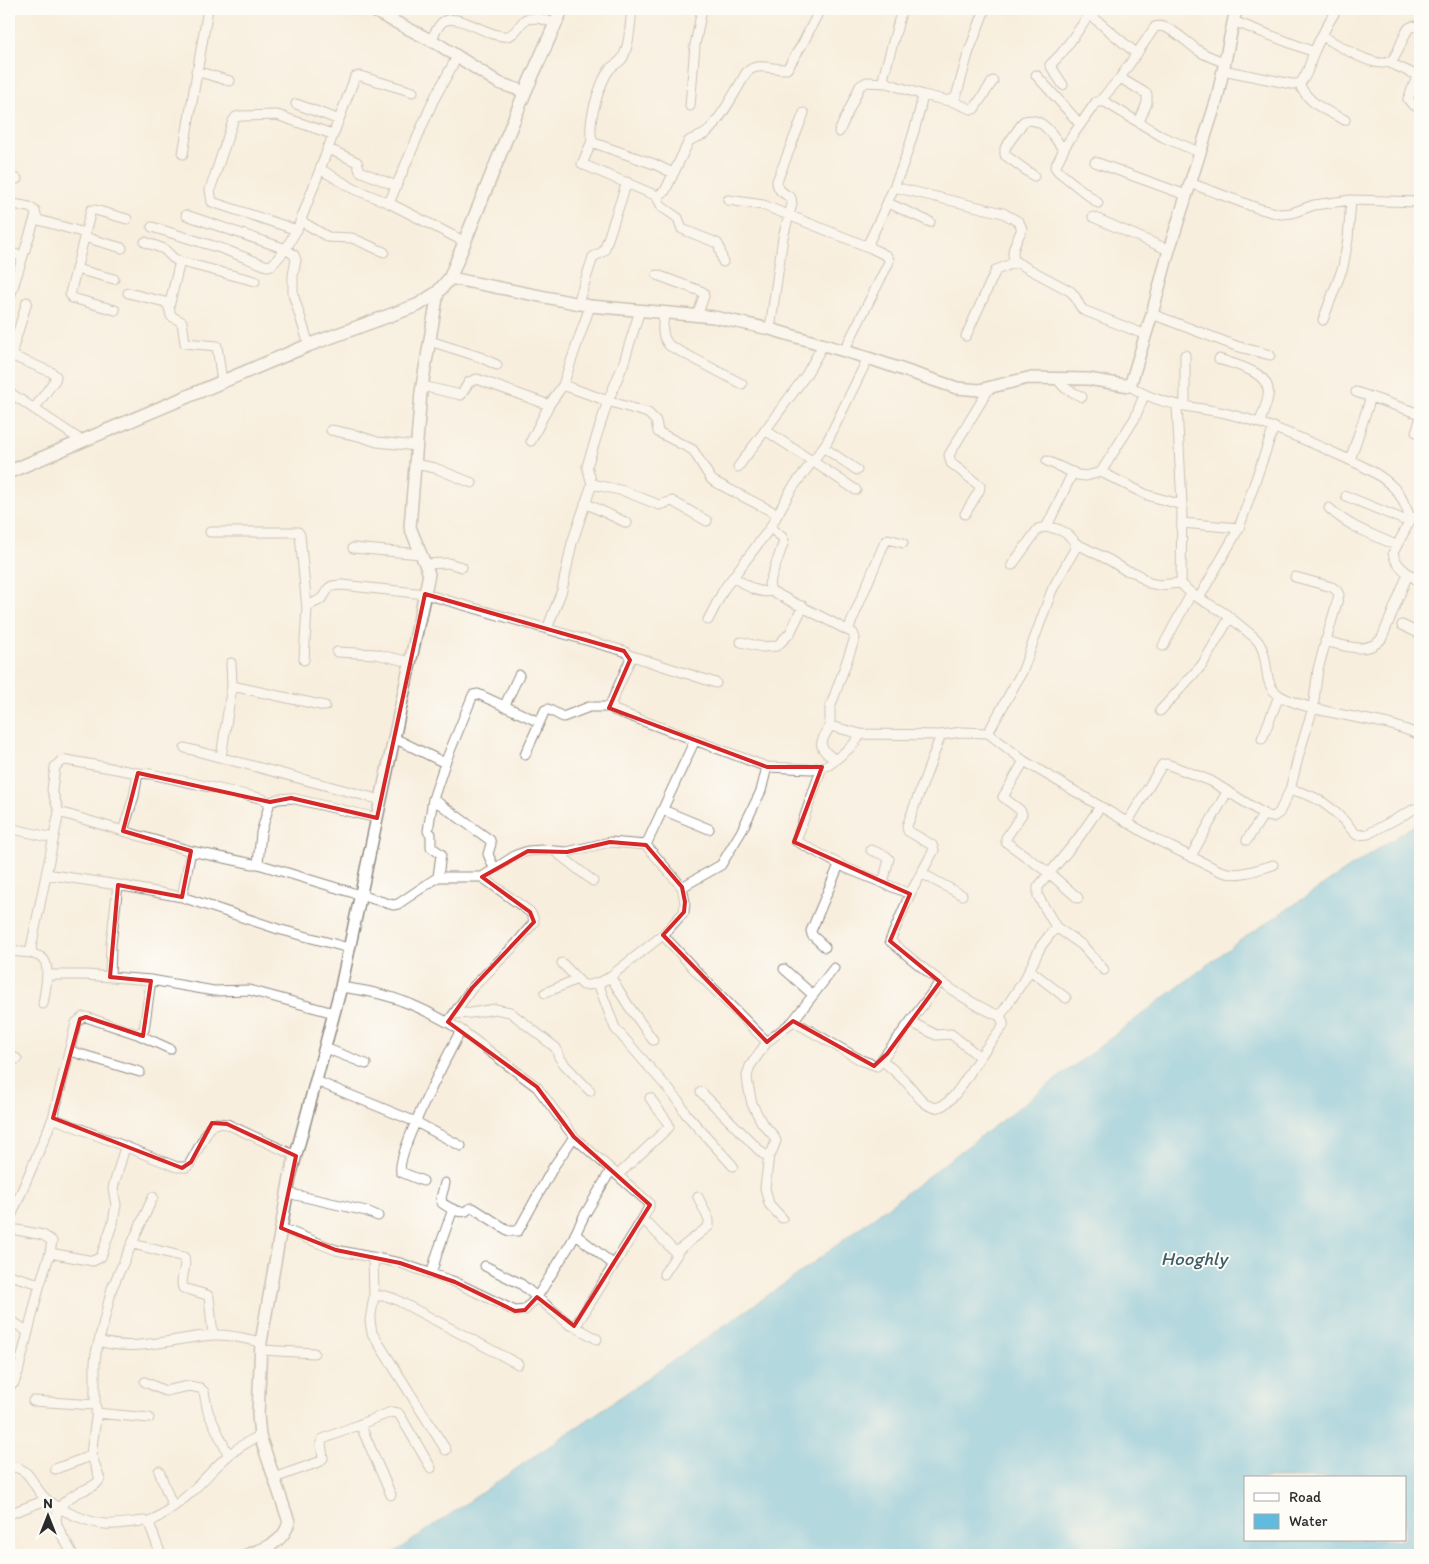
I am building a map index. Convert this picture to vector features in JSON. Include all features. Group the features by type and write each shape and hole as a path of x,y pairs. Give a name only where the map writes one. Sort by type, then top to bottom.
{"main road":[{"path":"9,472 309,345 418,304 438,292 450,278 525,92 562,9"}],"street":[{"path":"183,154 208,9"},
{"path":"370,9 431,41 500,83 525,92"},
{"path":"632,9 628,39 622,59 609,70 595,103 592,141 582,164 656,196 662,207 678,218 682,229 717,243 720,246 723,262"},
{"path":"690,106 695,45 702,9"},
{"path":"656,196 661,195 665,191 688,141 704,134 713,126 750,69 762,66 786,69 790,65 820,9"},
{"path":"888,83 884,80 884,75 902,9"},
{"path":"951,101 956,97 968,54 985,9"},
{"path":"1130,386 1152,314 1168,250 1217,99 1236,9"},
{"path":"1098,203 1056,170 1055,164 1080,124 1094,105 1100,101 1120,78 1155,27 1162,26 1172,31 1224,66 1291,84 1299,84 1304,80 1314,52 1337,9"},
{"path":"1063,85 1050,65 1061,54 1086,11 1137,54"},
{"path":"431,41 440,25 447,21 457,21 477,26 496,36 505,37 512,35 526,19 538,18 555,23"},
{"path":"1233,21 1314,52"},
{"path":"1388,62 1392,59 1409,28 1413,26 1420,28"},
{"path":"1322,36 1367,60 1376,63 1388,62 1419,73 1408,99 1412,104 1420,108"},
{"path":"389,203 433,101 457,57"},
{"path":"196,72 230,82"},
{"path":"1036,75 1080,124"},
{"path":"152,227 223,249 267,266 272,265 286,249 299,226 354,76 360,76 413,92"},
{"path":"1120,78 1147,94 1148,103 1139,122"},
{"path":"839,132 860,86 867,82 888,83 974,109 993,81"},
{"path":"1299,84 1304,94 1312,102 1345,120"},
{"path":"871,248 869,242 894,187 917,124 923,95"},
{"path":"1100,101 1105,102 1164,137 1199,152"},
{"path":"296,104 338,119"},
{"path":"770,329 783,237 792,204 791,198 780,191 777,182 804,113"},
{"path":"332,134 272,115 236,117 210,190 212,202 299,226 328,237 352,238 384,252"},
{"path":"1034,176 1004,153 1005,148 1024,121 1035,120 1042,124 1063,149"},
{"path":"592,141 673,173"},
{"path":"327,148 357,162 362,172 396,186"},
{"path":"1095,162 1186,195"},
{"path":"320,169 354,189 389,203 465,242"},
{"path":"531,441 549,404 563,385 584,304 593,257 604,252 627,182"},
{"path":"1190,183 1257,208 1280,214 1292,213 1314,205 1352,200 1420,202"},
{"path":"894,187 1003,213 1019,222 1022,229 1012,253 1013,259 1016,262 1070,290 1076,295 1078,303 1083,310 1146,335"},
{"path":"728,200 763,206 887,256 890,260 844,351"},
{"path":"1323,320 1343,267 1352,200"},
{"path":"9,203 35,210 35,219 9,300"},
{"path":"888,203 930,222"},
{"path":"115,310 70,296 90,212 92,210 127,220"},
{"path":"186,215 286,249 294,255 296,260 293,275 293,294 309,345"},
{"path":"1093,217 1168,250"},
{"path":"35,219 122,248"},
{"path":"144,242 164,249 173,258 180,261 255,281"},
{"path":"9,253 23,256"},
{"path":"169,307 180,261"},
{"path":"966,336 996,270 1016,262"},
{"path":"76,269 114,279"},
{"path":"657,275 703,292 704,296 697,316"},
{"path":"450,278 584,304 714,317 770,329 868,358 957,388 979,390 1028,378 1088,379 1130,386 1144,395 1181,406 1260,422 1350,460 1372,471 1393,487 1400,495 1410,521"},
{"path":"247,1555 282,1538 289,1522 260,1436 258,1415 261,1346 287,1193 341,987 429,574 410,527 422,386 438,292"},
{"path":"128,293 165,302 172,316 182,322 185,343 217,346 222,382"},
{"path":"27,302 13,348 13,354 15,357 52,372 56,376 34,409"},
{"path":"547,629 562,590 572,543 592,484 587,466 608,401 623,365 640,310"},
{"path":"664,312 662,333 665,341 670,346 742,384"},
{"path":"1152,314 1236,346 1270,355"},
{"path":"430,340 497,364"},
{"path":"738,467 806,376 823,344"},
{"path":"1185,355 1181,406 1181,582 1195,596 1230,617 1259,643 1264,656 1270,685 1279,696 1313,708 1388,724 1420,735"},
{"path":"708,620 724,589 770,528 791,490 823,447 868,358"},
{"path":"1219,358 1256,374 1265,382 1268,396 1260,422"},
{"path":"1057,378 1065,388 1082,397"},
{"path":"422,386 460,396 469,382 477,379 549,404"},
{"path":"563,385 648,413 656,421 658,432 693,450 711,479 777,514"},
{"path":"965,514 980,486 950,463 948,455 990,387"},
{"path":"9,392 82,441"},
{"path":"1356,392 1420,414"},
{"path":"1101,472 1135,418 1144,395"},
{"path":"1350,460 1371,397"},
{"path":"1416,432 1420,420"},
{"path":"1163,646 1239,528 1274,427"},
{"path":"330,430 360,436 377,442 417,446"},
{"path":"765,430 856,490"},
{"path":"823,447 857,470"},
{"path":"1047,461 1086,476 1101,472 1148,495 1182,505"},
{"path":"416,464 435,468 472,483"},
{"path":"1047,526 1073,472"},
{"path":"592,484 624,491 659,505 672,501 707,521"},
{"path":"1346,496 1410,521"},
{"path":"585,503 627,523"},
{"path":"1329,508 1340,519 1351,525 1396,544"},
{"path":"1420,516 1410,521 1396,544 1393,553 1394,557 1408,574 1420,582"},
{"path":"1182,523 1239,528"},
{"path":"988,733 1023,670 1052,590 1076,547 1075,543 1073,538 1054,528 1047,526 1038,529 1012,565"},
{"path":"770,528 782,537 784,541 769,584 771,591"},
{"path":"210,532 298,532 300,534 307,609 304,660"},
{"path":"848,630 884,544 888,539 903,544"},
{"path":"1075,543 1125,570 1136,573 1154,585 1181,582"},
{"path":"353,548 448,563 462,567"},
{"path":"1325,641 1358,648 1377,645 1382,638 1408,574"},
{"path":"1127,823 1164,764 1202,777 1264,814 1270,817 1277,816 1290,790 1298,754 1313,708 1315,684 1325,641 1338,599 1337,591 1332,587 1295,577"},
{"path":"733,578 760,592 771,591 853,632 855,638 830,708 830,726 820,747 835,760"},
{"path":"307,609 309,605 321,598 327,588 333,585 425,594 624,651 629,655 716,682"},
{"path":"741,642 762,647 777,646 790,633 802,606"},
{"path":"1160,711 1202,665 1230,617"},
{"path":"1402,625 1420,634"},
{"path":"337,652 376,654 410,662"},
{"path":"612,707 611,703 630,660 629,655"},
{"path":"221,758 232,686 231,663"},
{"path":"504,707 518,675"},
{"path":"232,686 325,706"},
{"path":"438,878 442,854 431,847 431,834 428,831 433,799 445,763 473,695 478,694 539,722"},
{"path":"1262,738 1279,696"},
{"path":"525,755 545,710 548,709 563,718 590,708 612,707 614,710 767,768 811,769 822,767 835,760 852,746 861,734"},
{"path":"830,726 861,734 941,735 962,732 988,733 1024,761 1069,786 1127,823 1157,840 1228,874 1237,875 1273,865"},
{"path":"882,1060 906,1081 923,1102 938,1107 947,1102 963,1085 980,1057 1003,1026 1000,1016 984,1009 940,982 890,941 910,894 934,850 934,847 908,831 907,826 941,735"},
{"path":"394,738 445,763"},
{"path":"646,845 695,740"},
{"path":"185,748 381,800"},
{"path":"32,953 31,948 59,812 52,790 55,767 60,762 66,760 151,774 260,798 270,802 291,798 377,818"},
{"path":"1024,761 1003,798 1020,810 1022,814 1006,838 1006,842 1049,873 1078,898"},
{"path":"822,767 796,841 839,865 910,894"},
{"path":"682,887 720,865 741,832 761,791 767,768"},
{"path":"123,831 134,796 138,773"},
{"path":"1290,790 1303,792 1317,799 1335,812 1357,835 1368,834 1420,806"},
{"path":"1191,856 1227,792"},
{"path":"433,799 490,840 491,844 488,854 494,868"},
{"path":"258,864 262,832 270,802"},
{"path":"1100,807 1077,840 1038,886 1037,892 1056,927 1082,946 1104,970"},
{"path":"663,810 709,829"},
{"path":"59,812 191,851 258,864 389,904 398,904 438,878 482,878 530,912 534,922 516,944 472,988 448,1022"},
{"path":"1247,840 1264,814"},
{"path":"9,828 53,838"},
{"path":"482,878 494,868 516,855 542,850 567,852 610,842 646,845 682,887 685,902 684,912 663,935 610,976 598,983 589,986 583,985 562,963"},
{"path":"871,850 889,859 883,883"},
{"path":"182,898 191,851"},
{"path":"555,852 593,881"},
{"path":"825,947 812,935 811,931 839,865"},
{"path":"921,873 962,895"},
{"path":"46,874 118,885 182,898 278,929 349,948"},
{"path":"110,977 111,944 118,885"},
{"path":"1000,1016 1030,970 1041,946 1056,927"},
{"path":"663,935 699,974 768,1042"},
{"path":"9,951 32,953 44,960 48,975 43,1004"},
{"path":"782,1218 769,1204 766,1188 769,1155 775,1144 775,1138 762,1123 752,1104 747,1076 750,1066 768,1042 793,1021 834,968"},
{"path":"784,969 813,995"},
{"path":"1030,970 1066,998"},
{"path":"48,975 86,975 151,980 214,991 248,990 334,1013"},
{"path":"610,976 632,1011 654,1040"},
{"path":"546,993 577,979"},
{"path":"137,1034 144,1030 151,980"},
{"path":"793,1021 877,1066 940,982"},
{"path":"598,983 615,1028 678,1100 686,1114 733,1166"},
{"path":"341,987 401,1000 461,1030 536,1087 574,1137 649,1203 649,1207 642,1220 574,1326"},
{"path":"454,1014 495,1009 510,1012 556,1048 565,1066 590,1090"},
{"path":"9,1221 53,1118 76,1023 83,1017 86,1017 137,1034 170,1049"},
{"path":"911,1022 936,1035 951,1034 980,1057"},
{"path":"423,1181 401,1172 402,1156 441,1068 461,1030"},
{"path":"325,1048 366,1064"},
{"path":"70,1051 140,1072"},
{"path":"316,1082 416,1122 460,1146"},
{"path":"701,1092 763,1154 769,1155"},
{"path":"281,1228 336,1250 400,1263 455,1282 515,1311 525,1310 537,1297 584,1216 615,1172 669,1127 650,1098"},
{"path":"53,1118 177,1167 186,1167 191,1162 210,1127 216,1123 221,1123 296,1156"},
{"path":"445,1183 441,1201 453,1210 464,1212 469,1208 473,1208 509,1230 518,1231 554,1166 574,1137"},
{"path":"50,1253 93,1261 101,1257 113,1222 116,1205 113,1188 125,1147"},
{"path":"287,1193 366,1211 378,1216"},
{"path":"73,1555 57,1524 59,1508 76,1493 95,1485 100,1479 91,1456 96,1409 95,1362 112,1288 153,1197"},
{"path":"676,1252 709,1226 709,1220 698,1197"},
{"path":"432,1275 436,1254 453,1210"},
{"path":"642,1220 676,1252 677,1256 664,1274"},
{"path":"9,1386 14,1383 18,1372 52,1241 43,1235 17,1230"},
{"path":"575,1234 614,1265"},
{"path":"133,1244 184,1257 186,1263 182,1287 209,1297 213,1335"},
{"path":"373,1257 374,1296 370,1321 372,1333 446,1450"},
{"path":"485,1266 522,1284 570,1325 597,1340"},
{"path":"9,1275 40,1284"},
{"path":"374,1296 386,1296 395,1300 518,1364"},
{"path":"9,1319 28,1332"},
{"path":"99,1341 108,1344 146,1344 217,1334 261,1346 314,1353"},
{"path":"145,1382 165,1391 189,1386 200,1388 204,1392 208,1412 228,1454"},
{"path":"33,1401 149,1418"},
{"path":"274,1478 320,1462 323,1458 321,1443 323,1439 392,1412 398,1413 432,1468"},
{"path":"360,1424 391,1495"},
{"path":"9,1466 26,1471 46,1500 59,1508 108,1525 149,1522 186,1497 228,1454 248,1441 260,1436"},
{"path":"55,1469 91,1456"},
{"path":"159,1471 173,1507"},
{"path":"9,1514 46,1500"},
{"path":"149,1522 161,1555"}],"highlighted area":[{"path":"425,594 624,651 630,660 609,708 767,767 822,767 794,842 910,894 890,941 940,982 887,1054 874,1066 793,1021 767,1042 663,935 684,912 685,902 682,887 646,845 610,842 567,852 528,851 482,877 530,912 534,922 472,988 448,1022 537,1087 574,1137 650,1205 574,1326 537,1297 525,1310 515,1311 455,1282 400,1263 336,1250 281,1228 296,1156 227,1124 212,1123 191,1162 182,1168 53,1118 80,1019 86,1017 143,1036 151,981 110,977 118,885 182,897 191,851 123,831 138,773 270,802 291,798 377,818"}],"water":[{"name":"Hooghly","path":"1420,821 1420,1555 391,1555 796,1276 1235,944"}]}
